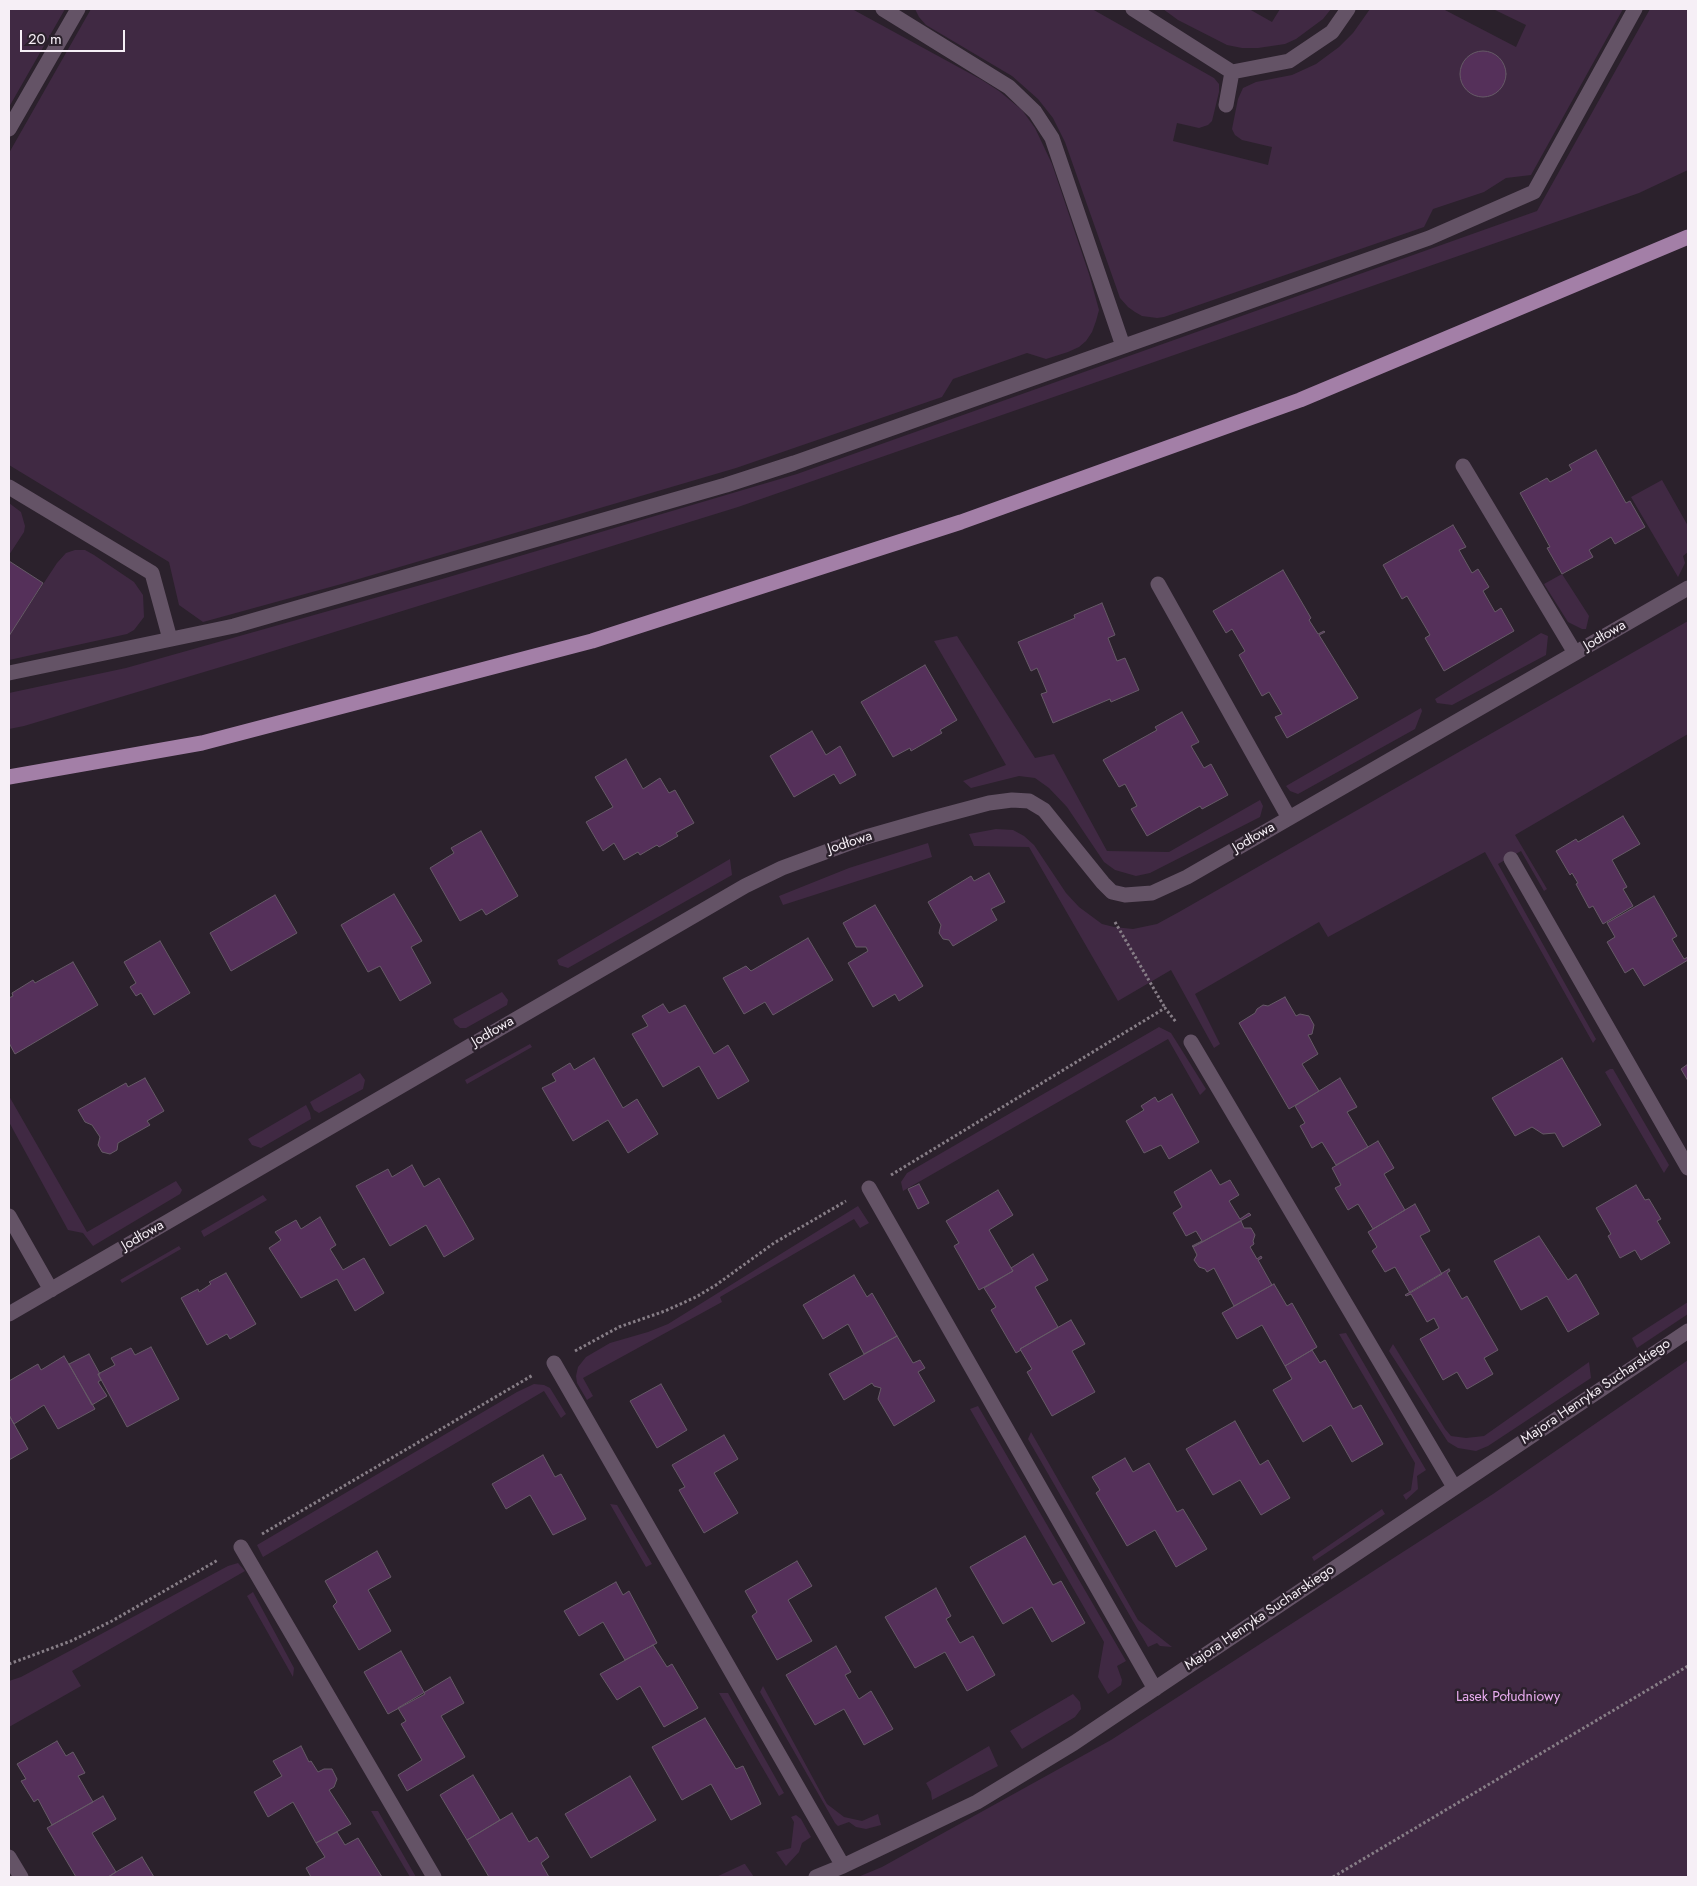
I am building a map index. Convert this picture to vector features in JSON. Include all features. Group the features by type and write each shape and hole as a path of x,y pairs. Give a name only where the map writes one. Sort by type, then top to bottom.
{"main road":[{"path":"9,777 202,742 592,641 961,522 1300,400 1688,237"}],"street":[{"path":"9,129 78,9"},
{"path":"882,9 1009,87 1035,112 1052,138 1123,346"},
{"path":"1132,9 1232,72 1289,61 1332,32 1348,9"},
{"path":"9,674 234,626 794,464 1429,238 1534,192 1634,9"},
{"path":"1226,105 1232,72"},
{"path":"1462,466 1575,653"},
{"path":"9,487 152,573 170,639"},
{"path":"1158,584 1289,818"},
{"name":"Jodłowa","path":"9,1314 745,886 819,853 866,837 961,810 1012,800 1029,801 1044,810 1102,883 1112,892 1126,895 1152,893 1187,877 1688,588"},
{"path":"1511,859 1688,1168"},
{"path":"1191,1042 1454,1487"},
{"path":"870,1188 1156,1689"},
{"path":"9,1216 51,1290"},
{"name":"Majora Henryka Sucharskiego","path":"816,1877 977,1802 1074,1743 1688,1331"},
{"path":"554,1363 843,1866"},
{"path":"241,1546 434,1877"},
{"path":"9,1857 21,1877"}],"path":[{"path":"1115,922 1165,1008 1191,1042"},
{"path":"9,1664 71,1641 112,1621 554,1363 619,1328 696,1297 774,1244 870,1188 1165,1008"},
{"path":"1333,1877 1688,1666"}],"green space":[{"path":"9,9 65,9 9,107"},
{"path":"91,9 852,9 982,80 1022,110 1035,128 1052,164 1089,274 1099,310 1096,321 1086,341 1068,352 1046,359 1027,353 953,379 942,397 736,468 345,583 203,622 179,605 169,562 9,465 9,153"},
{"path":"915,9 1092,9 1214,78 1219,84 1212,121 1208,125 1199,128 1177,123 1173,141 1268,165 1272,147 1242,140 1235,135 1232,129 1238,99 1243,88 1256,82 1292,75 1316,64 1339,47 1353,33 1370,9 1443,9 1516,47 1526,25 1493,9 1623,9 1531,175 1506,178 1484,192 1433,209 1424,227 1157,318 1142,316 1128,307 1120,298 1065,142 1053,118 1038,99 1012,76 926,25"},
{"path":"1163,9 1249,9 1272,22 1280,9 1331,9 1323,19 1296,39 1285,44 1242,48 1227,45 1178,20"},
{"path":"1650,9 1688,9 1688,170 1639,193 738,507 244,660 9,729 9,693 126,668 442,579 797,474 1537,211"},
{"path":"1662,480 1688,526 1688,552 1683,556 1685,563 1678,577 1631,497"},
{"path":"9,503 21,512 25,526 24,532 9,555"},
{"path":"75,550 85,550 134,582 143,595 144,617 134,630 127,634 9,660 9,636 57,563 66,553"},
{"path":"1562,574 1589,616 1586,629 1568,622 1544,584"},
{"path":"1688,621 1688,734 1515,835 1547,889 1544,891 1521,851 1498,864 1596,1039 1593,1043 1485,852 1328,937 1319,922 1195,994 1220,1044 1214,1048 1171,970 1118,1001 1029,847 974,846 969,834 996,829 1013,830 1024,836 1034,845 1066,893 1079,907 1102,924 1133,929 1157,924"},
{"path":"1541,633 1548,636 1546,655 1452,705 1437,703 1435,699"},
{"path":"957,636 1035,758 1054,754 1107,851 1169,852 1260,800 1263,806 1260,817 1150,873 1136,876 1115,870 1104,862 1067,807 1049,788 1035,778 1019,776 971,788 963,781 1006,765 934,641"},
{"path":"1421,708 1422,711 1415,729 1298,794 1290,791 1286,786"},
{"path":"928,843 932,857 783,905 779,896 849,868"},
{"path":"730,859 732,875 568,968 559,965 557,960"},
{"path":"502,992 508,1000 507,1005 466,1028 460,1028 455,1024 453,1019"},
{"path":"1159,1027 1171,1033 1206,1089 1200,1095 1168,1039 903,1191 901,1182 907,1173"},
{"path":"530,1044 532,1047 467,1084 465,1080"},
{"path":"1613,1069 1669,1165 1664,1173 1605,1072"},
{"path":"360,1073 365,1080 363,1089 319,1113 314,1110 310,1102"},
{"path":"9,1096 87,1232 176,1181 182,1190 180,1194 93,1246 83,1233 68,1230 9,1122"},
{"path":"306,1105 311,1119 261,1148 252,1145 248,1139"},
{"path":"263,1195 267,1200 204,1237 201,1231"},
{"path":"858,1206 869,1223 860,1228 854,1219 720,1297 722,1302 583,1378 593,1396 587,1400 577,1383 576,1376 578,1367 586,1357 610,1343 668,1324"},
{"path":"179,1246 181,1249 122,1283 120,1280"},
{"path":"1688,1302 1688,1314 1637,1348 1632,1338"},
{"path":"1346,1333 1426,1470 1417,1476 1418,1489 1406,1500 1403,1495 1411,1490 1415,1463 1339,1334"},
{"path":"1393,1344 1451,1436 1466,1438 1484,1436 1589,1362 1591,1378 1488,1446 1476,1451 1458,1448 1448,1442 1389,1351"},
{"name":"Lasek Południowy","path":"1688,1360 1688,1877 858,1877 882,1867 1111,1740 1493,1494"},
{"path":"534,1384 550,1388 566,1414 561,1418 544,1391 263,1557 257,1545 517,1392"},
{"path":"978,1406 1126,1661 1117,1666 1122,1680 1121,1685 1108,1694 1098,1677 1104,1642 970,1409"},
{"path":"1031,1432 1138,1620 1172,1647 1160,1646 1157,1643 1148,1647 1028,1439"},
{"path":"610,1504 617,1505 652,1564 646,1567"},
{"path":"1382,1509 1385,1514 1314,1561 1312,1557"},
{"path":"238,1563 245,1571 72,1671 81,1686 9,1727 9,1681 21,1677 228,1566"},
{"path":"253,1592 294,1668 293,1677 247,1596"},
{"path":"763,1686 827,1804 844,1817 862,1821 878,1814 881,1825 866,1829 856,1827 849,1822 838,1826 835,1823 760,1692"},
{"path":"719,1693 728,1693 784,1793 779,1796"},
{"path":"1073,1694 1080,1702 1081,1709 1075,1717 1022,1749 1010,1731"},
{"path":"989,1746 998,1766 932,1800 931,1792 926,1783"},
{"path":"371,1811 378,1811 416,1877 410,1877"},
{"path":"796,1815 801,1819 811,1837 802,1843 799,1852 786,1866 776,1852 791,1848 794,1822 791,1817"},
{"path":"744,1864 754,1877 716,1877"}],"building":[{"path":"1483,51 1496,55 1502,61 1506,74 1502,87 1496,93 1483,97 1470,93 1464,87 1460,74 1464,61 1470,55"},
{"path":"1596,450 1626,503 1630,501 1645,527 1615,544 1611,537 1589,550 1593,557 1562,574 1547,548 1550,547 1520,493 1547,478 1550,482 1572,470 1569,465"},
{"path":"1453,525 1466,547 1459,550 1472,573 1478,569 1489,587 1483,591 1495,612 1501,608 1514,631 1444,671 1425,638 1430,635 1407,596 1402,599 1383,565"},
{"path":"9,561 43,583 9,636"},
{"path":"1283,570 1311,618 1309,620 1318,634 1325,632 1319,635 1358,698 1287,738 1275,717 1282,714 1269,692 1262,696 1239,655 1245,651 1232,629 1226,633 1213,611"},
{"path":"1102,603 1115,635 1108,638 1117,661 1125,658 1139,690 1111,702 1110,699 1053,723 1041,694 1047,692 1037,668 1031,671 1018,642 1075,618 1074,615"},
{"path":"925,665 957,720 940,730 942,733 911,751 910,748 893,757 861,702"},
{"path":"1182,712 1199,742 1191,746 1204,768 1211,764 1228,795 1202,809 1200,806 1147,836 1131,809 1137,806 1125,784 1119,787 1103,760 1157,730 1155,727"},
{"path":"812,731 826,755 840,746 856,775 840,784 834,774 794,797 770,756"},
{"path":"626,759 643,789 660,778 669,793 675,790 694,823 676,833 678,836 659,847 657,845 640,855 638,852 624,860 614,843 603,851 586,822 613,807 595,777"},
{"path":"1623,816 1640,844 1612,860 1627,887 1623,889 1633,906 1603,924 1593,906 1589,908 1576,884 1578,883 1572,873 1570,875 1556,851 1576,839 1578,842"},
{"path":"481,831 518,896 486,915 482,909 460,921 430,868 454,853 451,848"},
{"path":"989,873 1005,902 991,909 997,920 953,946 949,940 943,939 939,933 941,925 928,902 971,876 974,881"},
{"path":"394,894 422,941 411,947 431,983 400,1001 380,966 368,972 341,925"},
{"path":"275,895 297,933 231,971 210,933"},
{"path":"1654,896 1677,936 1672,939 1684,959 1688,957 1688,960 1644,986 1633,968 1625,973 1607,942 1615,937 1607,923"},
{"path":"875,905 923,986 899,1001 895,994 873,1007 848,963 868,951 866,947 856,947 843,923"},
{"path":"808,938 833,980 773,1015 765,1002 744,1014 723,978 746,966 751,971"},
{"path":"160,941 190,993 154,1015 141,993 136,996 130,987 136,983 124,962"},
{"path":"73,962 98,1005 15,1054 9,1043 9,998 13,996 12,993 33,980 35,983"},
{"path":"1285,997 1296,1016 1300,1014 1309,1016 1314,1025 1312,1034 1308,1035 1318,1054 1302,1064 1319,1091 1289,1109 1239,1023 1255,1013 1263,1005 1268,1006"},
{"path":"663,1004 669,1013 685,1005 714,1054 728,1045 749,1081 718,1099 699,1066 663,1087 632,1034 648,1026 642,1016"},
{"path":"594,1058 623,1108 637,1099 658,1134 628,1153 608,1120 573,1141 542,1088 556,1081 552,1074 570,1063 574,1070"},
{"path":"1562,1058 1601,1125 1563,1147 1555,1133 1543,1134 1532,1127 1515,1136 1492,1098"},
{"path":"1688,1064 1688,1081 1681,1069"},
{"path":"145,1078 164,1111 147,1121 150,1125 118,1143 117,1150 110,1154 102,1152 98,1145 100,1137 92,1125 85,1122 78,1110 126,1083 128,1087"},
{"path":"1340,1078 1357,1107 1347,1112 1368,1147 1336,1165 1322,1142 1312,1148 1300,1126 1305,1123 1295,1106"},
{"path":"1172,1094 1199,1142 1169,1159 1161,1145 1144,1153 1126,1121 1144,1110 1141,1106 1155,1097 1158,1102"},
{"path":"1378,1141 1394,1168 1384,1174 1405,1210 1373,1229 1358,1204 1348,1210 1335,1188 1341,1185 1332,1168"},
{"path":"412,1165 424,1187 439,1178 474,1239 444,1257 426,1225 390,1246 356,1186 388,1169 392,1177"},
{"path":"1211,1170 1220,1185 1230,1180 1239,1195 1229,1201 1240,1219 1249,1213 1251,1215 1193,1247 1202,1241 1196,1231 1186,1236 1173,1213 1182,1207 1174,1192"},
{"path":"919,1184 929,1203 918,1209 908,1189"},
{"path":"1636,1185 1645,1200 1649,1199 1661,1219 1657,1221 1670,1243 1641,1260 1635,1250 1620,1258 1608,1236 1611,1234 1596,1208"},
{"path":"998,1190 1013,1215 989,1230 1013,1271 979,1290 954,1246 959,1243 946,1221"},
{"path":"1415,1204 1430,1231 1420,1236 1442,1274 1410,1293 1395,1267 1385,1272 1372,1251 1377,1247 1368,1232"},
{"path":"320,1217 336,1245 330,1249 343,1270 364,1258 384,1293 355,1311 337,1279 301,1298 269,1248 281,1240 275,1232 296,1220 301,1229"},
{"path":"1241,1221 1244,1228 1251,1228 1255,1235 1254,1244 1250,1247 1257,1259 1261,1256 1262,1258 1258,1260 1272,1285 1234,1306 1214,1268 1207,1272 1199,1267 1194,1260 1197,1255 1193,1247"},
{"path":"1539,1236 1568,1280 1576,1274 1599,1314 1568,1332 1547,1296 1521,1310 1494,1261"},
{"path":"1033,1254 1048,1280 1035,1287 1058,1327 1016,1353 991,1310 996,1307 984,1288 1013,1271 1011,1268"},
{"path":"1449,1269 1450,1271 1447,1273 1462,1299 1467,1296 1498,1350 1484,1358 1493,1374 1467,1389 1457,1372 1443,1380 1420,1339 1439,1328 1434,1318 1427,1322 1411,1294 1405,1295"},
{"path":"226,1273 256,1324 230,1339 227,1334 207,1345 181,1298 198,1289 199,1292 211,1284 209,1282"},
{"path":"854,1275 867,1297 872,1293 897,1336 864,1354 848,1324 823,1339 803,1305"},
{"path":"1274,1284 1287,1306 1292,1303 1317,1347 1285,1366 1262,1325 1237,1339 1222,1313"},
{"path":"1071,1320 1085,1344 1072,1351 1095,1392 1052,1416 1027,1372 1032,1369 1020,1349"},
{"path":"897,1336 913,1363 920,1360 925,1368 918,1372 935,1401 894,1426 878,1399 881,1388 874,1386 872,1383 844,1400 829,1374"},
{"path":"151,1347 179,1399 127,1427 98,1374 115,1365 111,1358 131,1348 135,1355"},
{"path":"1312,1350 1320,1363 1325,1360 1353,1409 1361,1405 1383,1444 1352,1462 1331,1425 1303,1442 1273,1390 1292,1379 1285,1366"},
{"path":"89,1354 100,1374 98,1374 101,1380 98,1382 107,1396 92,1405 69,1364"},
{"path":"64,1356 95,1409 58,1429 44,1405 14,1424 9,1415 9,1381 38,1364 41,1370"},
{"path":"661,1384 687,1430 657,1448 630,1401"},
{"path":"9,1415 28,1449 9,1460"},
{"path":"1235,1421 1260,1465 1268,1460 1290,1498 1261,1515 1240,1480 1213,1495 1186,1449"},
{"path":"724,1435 738,1459 714,1473 738,1513 704,1533 679,1490 685,1487 672,1465"},
{"path":"543,1455 555,1477 561,1474 586,1519 553,1535 530,1495 506,1509 492,1484"},
{"path":"1125,1458 1133,1472 1149,1463 1177,1512 1183,1509 1207,1549 1176,1567 1155,1530 1127,1546 1096,1493 1100,1490 1092,1477"},
{"path":"1025,1536 1053,1585 1061,1581 1085,1623 1052,1642 1032,1607 1003,1624 970,1567"},
{"path":"377,1551 391,1577 368,1590 391,1631 359,1650 333,1606 337,1602 325,1581"},
{"path":"797,1561 812,1586 788,1600 812,1641 777,1660 752,1616 757,1612 745,1591"},
{"path":"616,1582 623,1595 629,1591 657,1643 625,1660 603,1622 579,1636 564,1611"},
{"path":"936,1588 951,1616 946,1619 960,1643 973,1636 995,1675 967,1691 945,1652 915,1668 885,1617"},
{"path":"653,1645 667,1667 672,1664 698,1708 664,1727 640,1686 617,1700 600,1674"},
{"path":"836,1646 851,1672 845,1675 859,1699 871,1691 893,1729 864,1745 844,1709 815,1725 786,1675"},
{"path":"401,1651 425,1694 388,1714 364,1672"},
{"path":"450,1677 464,1703 441,1716 465,1757 407,1791 398,1775 422,1760 401,1724 406,1721 398,1708"},
{"path":"705,1718 736,1769 743,1766 761,1804 731,1820 711,1784 682,1800 652,1747"},
{"path":"57,1741 66,1756 73,1752 85,1773 78,1776 93,1802 52,1825 38,1799 34,1802 21,1781 26,1779 17,1764"},
{"path":"301,1746 309,1762 311,1761 318,1772 324,1769 332,1769 337,1779 334,1787 329,1790 351,1824 316,1843 293,1802 268,1817 254,1792 282,1776 273,1761"},
{"path":"473,1775 500,1820 467,1840 440,1795"},
{"path":"630,1776 656,1820 591,1858 565,1814"},
{"path":"103,1796 116,1819 92,1833 116,1872 108,1877 76,1877 47,1828"},
{"path":"512,1813 529,1842 537,1837 549,1857 541,1863 549,1877 489,1877 467,1840"},
{"path":"337,1832 345,1845 358,1838 382,1877 311,1877 306,1868 325,1857 316,1843"},
{"path":"142,1857 154,1877 108,1877 116,1872"}]}
